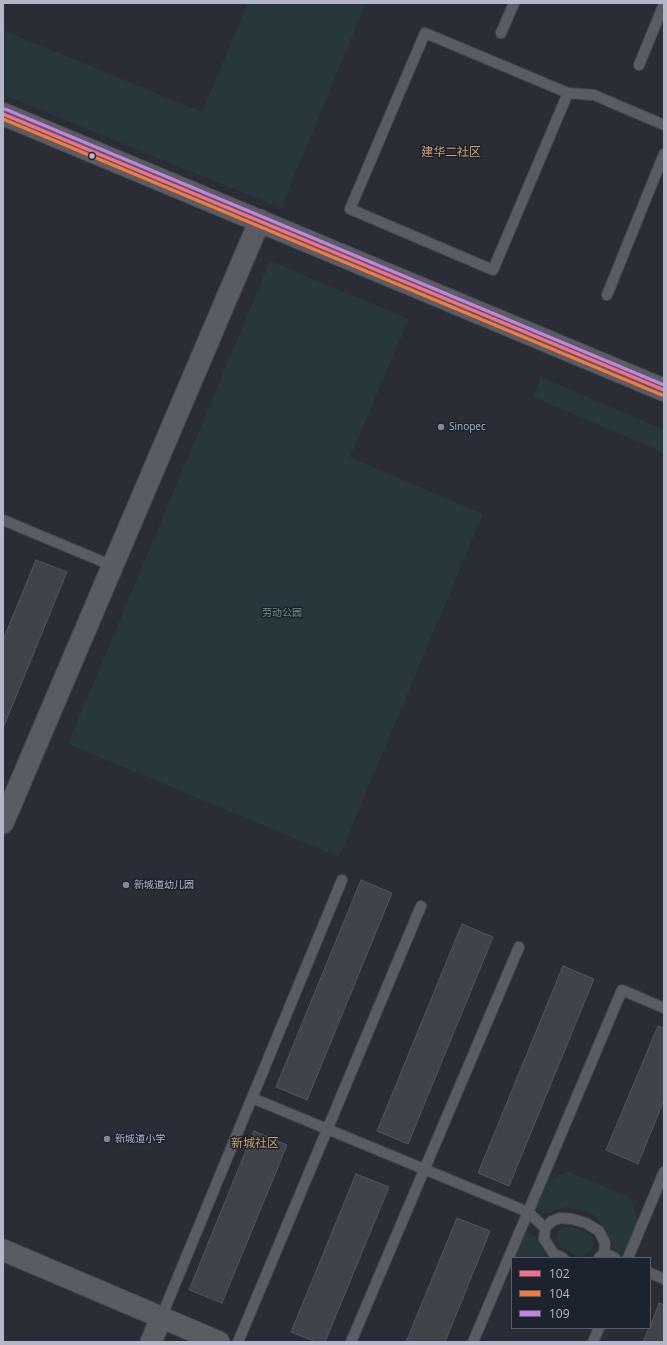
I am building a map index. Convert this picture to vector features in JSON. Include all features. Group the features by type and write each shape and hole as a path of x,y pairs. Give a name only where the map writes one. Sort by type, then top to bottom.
{"street":[{"path":"3,114 260,220 664,390"},
{"path":"4,816 113,566 260,220"},
{"path":"3,1250 219,1342"},
{"path":"151,1342 161,1318"}],"lane":[{"path":"501,32 514,3"},
{"path":"639,65 664,4"},
{"path":"568,93 493,270 350,209 425,33 568,93 594,95 664,125"},
{"path":"607,295 664,154"},
{"path":"4,522 113,566"},
{"path":"161,1318 342,880"},
{"path":"238,1342 422,906"},
{"path":"351,1342 519,947"},
{"path":"473,1342 622,990 664,1008"},
{"path":"252,1098 528,1212 545,1228"},
{"path":"628,1257 664,1172"},
{"path":"561,1257 554,1254 544,1239 545,1228 552,1221 560,1218 572,1219 586,1223 598,1231 605,1243 601,1256"},
{"path":"651,1273 664,1279"},
{"path":"593,1342 599,1329"}],"green space":[{"path":"248,3 366,3 281,208 3,95 3,30 202,112"},
{"name":"劳动公园","path":"270,261 409,319 350,457 483,514 339,857 68,744"},
{"path":"541,377 664,430 664,453 533,397"},
{"path":"567,1171 631,1198 638,1220 624,1254 617,1253 605,1229 594,1215 582,1210 566,1207 544,1214 534,1209 548,1181"},
{"path":"569,1226 589,1234 594,1241 592,1249 587,1254 580,1257 561,1248 556,1239 559,1230"},
{"path":"526,1232 536,1236 548,1257 516,1257"}],"building":[{"path":"36,560 67,572 3,728 3,640"},
{"path":"361,880 392,893 307,1100 276,1087"},
{"path":"462,924 493,937 408,1144 377,1131"},
{"path":"563,966 594,979 509,1186 478,1173"},
{"path":"658,1026 664,1028 664,1100 638,1164 606,1150"},
{"path":"254,1131 287,1145 222,1303 189,1290"},
{"path":"356,1174 389,1187 325,1342 316,1342 291,1332"},
{"path":"457,1218 490,1231 445,1342 406,1342"},
{"path":"659,1303 664,1305 664,1342 643,1342 649,1329 651,1329"}],"transit line":[{"name":"109","path":"5,109 664,385"},
{"name":"102","path":"3,114 664,390"},
{"name":"104","path":"3,119 662,395"}],"place":[{"name":"Sinopec","path":"441,427"},
{"name":"新城道幼儿园","path":"126,885"},
{"name":"新城道小学","path":"107,1139"}],"district":[{"name":"建华二社区","path":"451,153"},
{"name":"新城社区","path":"255,1144"}]}
